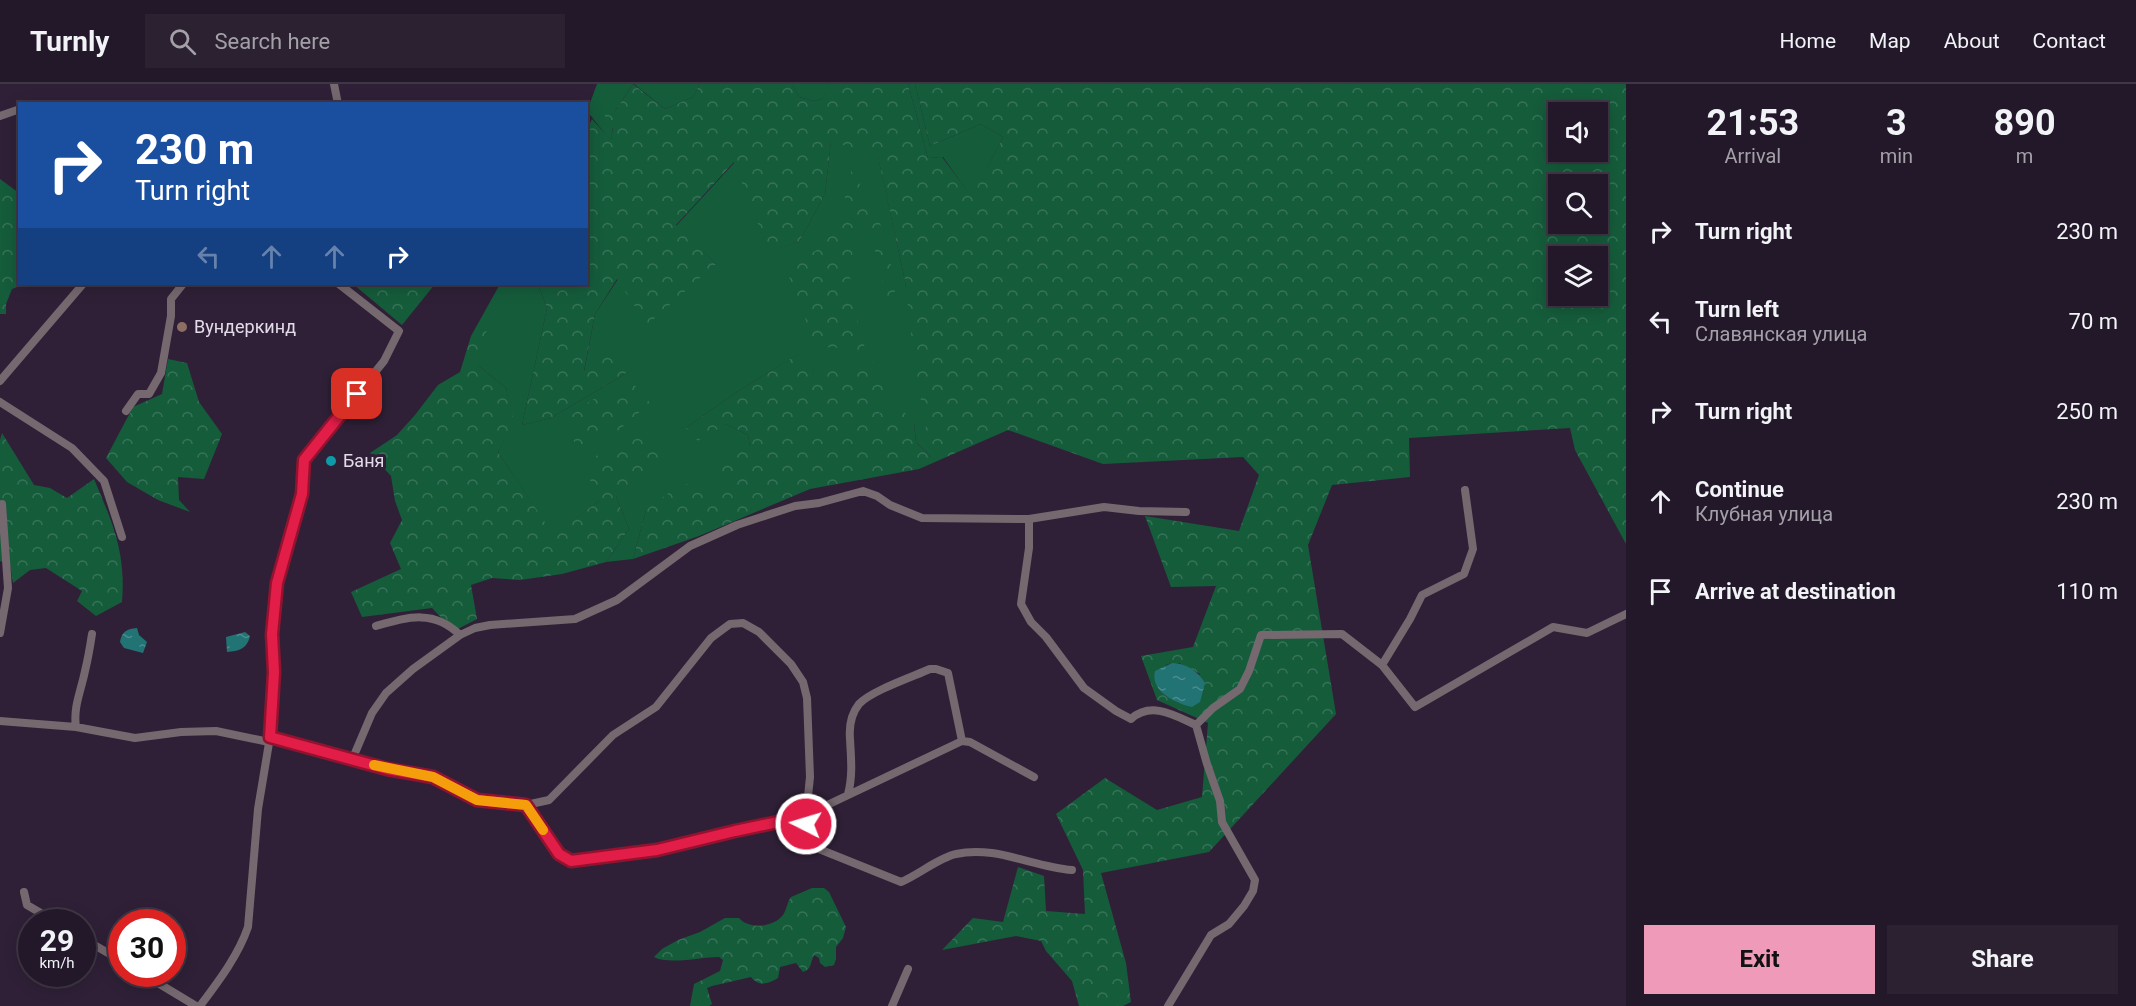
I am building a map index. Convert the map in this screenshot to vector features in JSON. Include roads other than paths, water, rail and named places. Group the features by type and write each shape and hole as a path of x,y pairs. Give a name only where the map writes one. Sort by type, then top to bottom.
{"street":[{"path":"334,84 338,102"},
{"path":"0,116 18,110"},
{"path":"0,381 82,285"},
{"path":"126,411 138,394 149,394 161,373 171,316 171,299 182,285"},
{"path":"165,987 198,1006 238,950 248,927 258,809 270,739 274,672 272,634 277,583 302,494 304,460 384,361 399,331 340,285"},
{"path":"0,402 72,448 104,481 122,537"},
{"path":"1382,665 1422,595 1464,574 1473,549 1465,490"},
{"path":"352,760 372,713 386,693 413,669 460,635 475,628 490,625 575,619 617,600 690,546 737,525 795,506 819,503 863,491 922,518 1029,519 1104,507 1139,511 1186,512"},
{"path":"0,633 8,588 2,504"},
{"path":"1029,519 1029,548 1020,604 1031,622 1046,637 1084,688 1131,719 1139,712 1151,709 1174,715 1196,725 1220,801 1222,822 1255,880 1253,891 1244,906 1229,924 1211,935 1168,1006"},
{"path":"1196,725 1213,708 1240,689 1261,636 1342,634 1382,665 1415,706 1553,627 1587,633 1626,614"},
{"path":"376,626 411,617 430,618 449,624 460,635"},
{"path":"0,721 76,727 135,738 181,732 216,731 270,739 387,769 433,777 477,800 526,805 549,800 613,735 656,707 711,638 730,624 743,623 759,632 791,664 803,682 809,721 809,788 807,806 802,817"},
{"path":"76,727 76,701 86,671 92,634"},
{"path":"848,794 852,782 849,727 860,703 872,695 930,669 948,673 962,741"},
{"path":"526,805 559,854 571,861 657,850 802,817 962,741 970,742 1034,777"},
{"path":"802,817 814,848 901,882 953,854 973,852 993,853 1054,869 1072,870"},
{"path":"24,892 27,905 34,909"},
{"path":"892,1006 908,969"}],"water":[{"path":"137,628 139,635 147,642 143,653 124,648 120,642 126,631"},
{"path":"245,632 250,636 245,647 227,652 226,637"},
{"path":"1172,663 1191,668 1205,683 1200,702 1192,707 1172,699 1160,691 1156,685 1155,671"}],"place":[{"name":"Вундеркинд","path":"182,327"},
{"name":"Баня","path":"331,461"}]}
